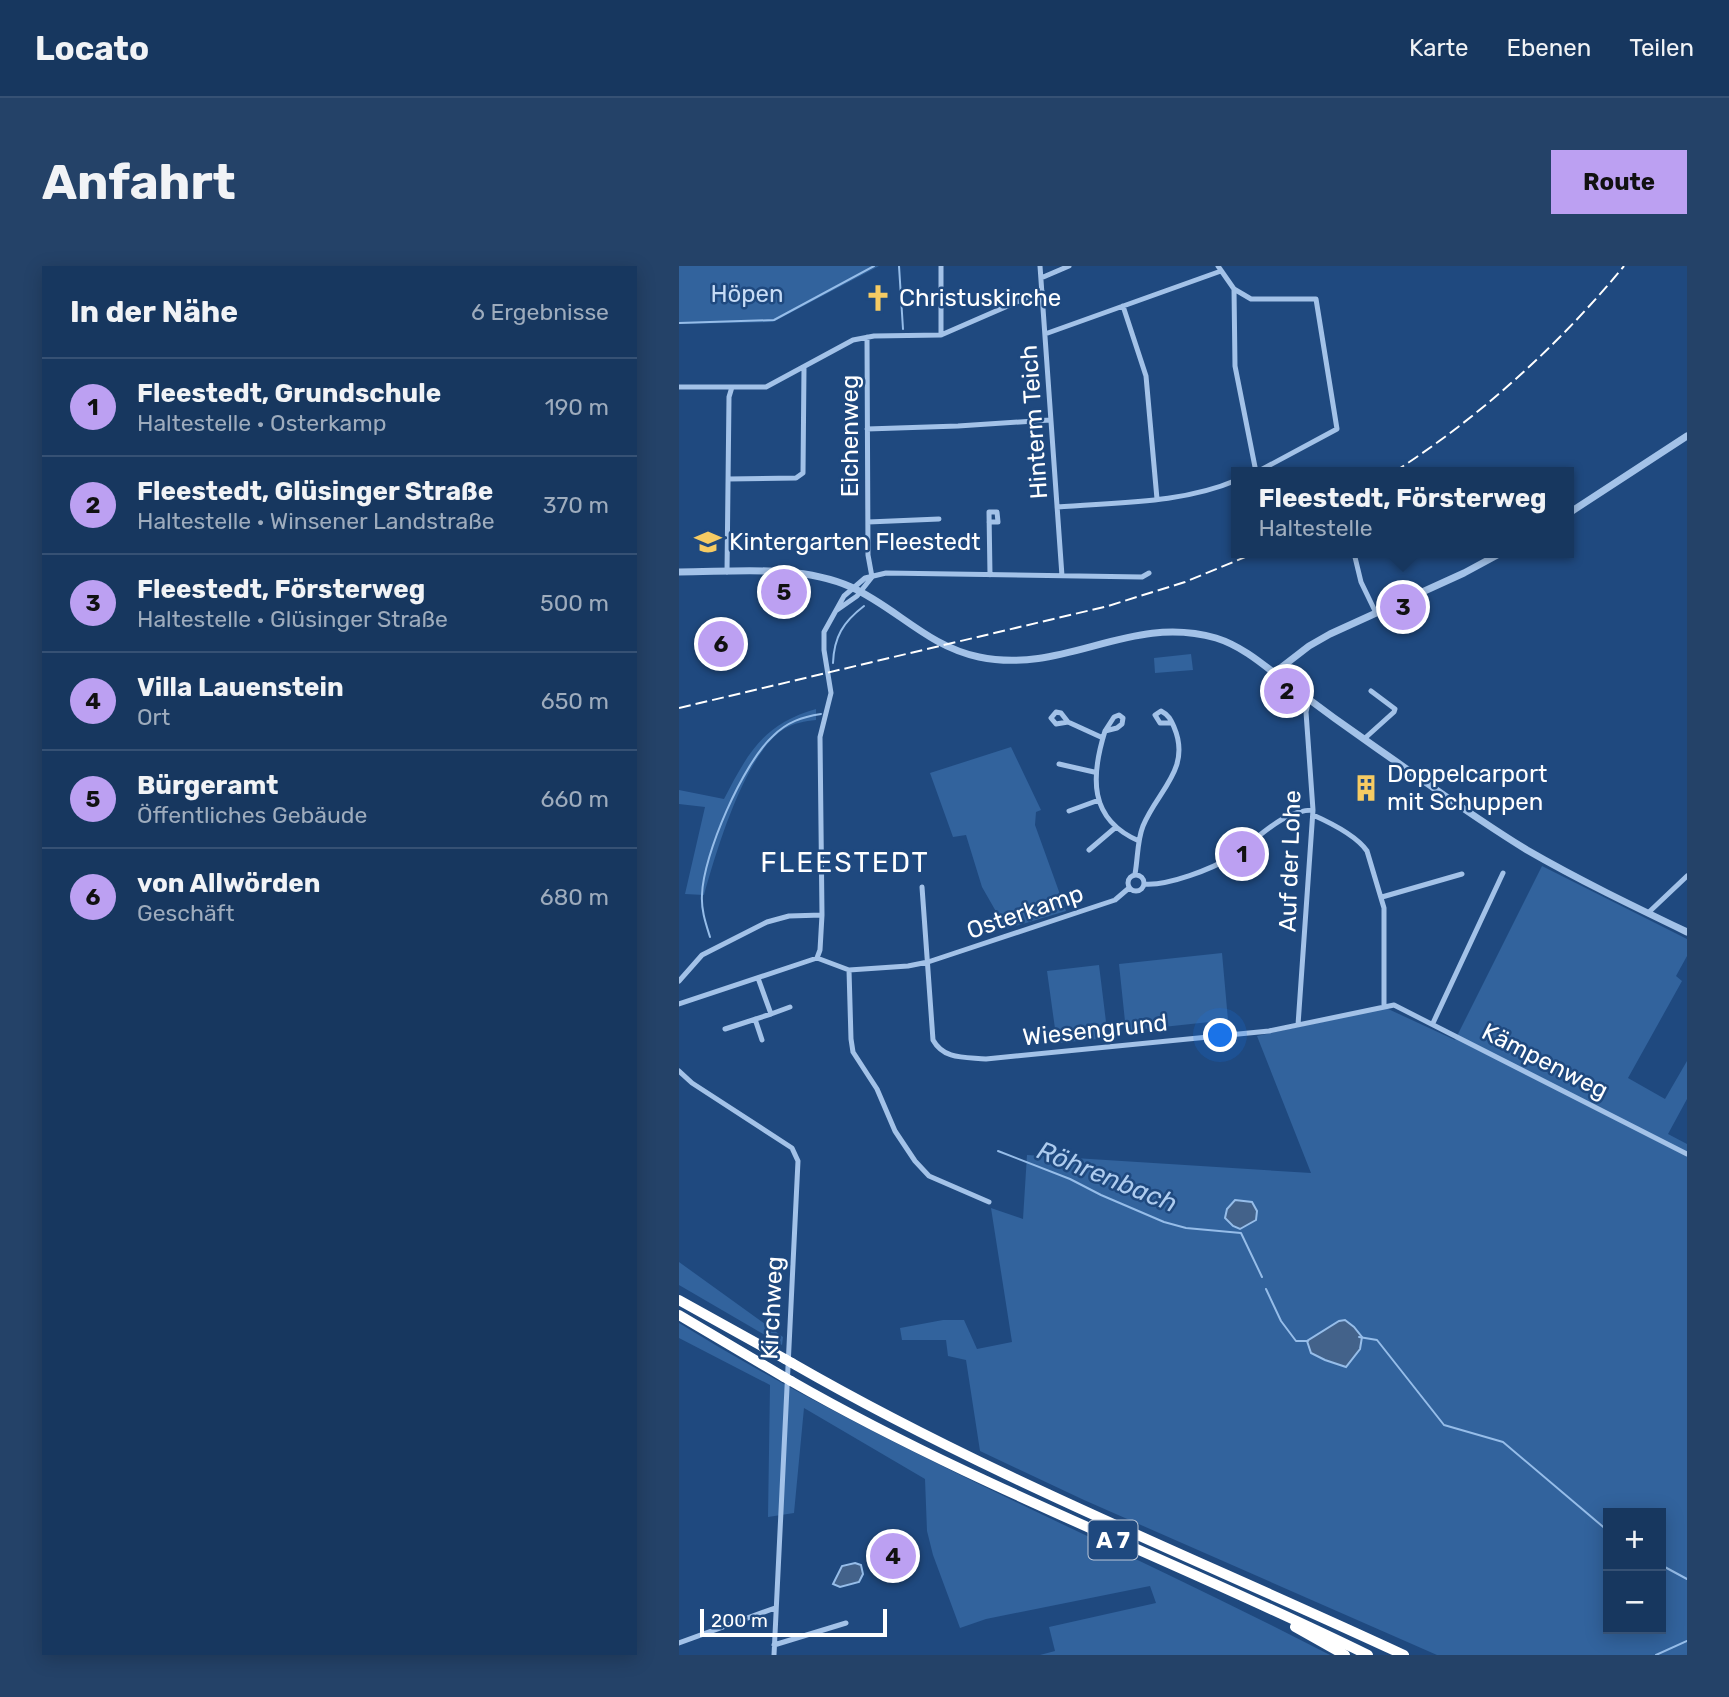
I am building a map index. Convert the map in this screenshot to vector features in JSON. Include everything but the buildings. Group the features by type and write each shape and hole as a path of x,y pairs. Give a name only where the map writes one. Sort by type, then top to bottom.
{"highway":[{"name":"A 7","path":"679,1300 788,1361 995,1468 1404,1655"},
{"name":"A 7","path":"679,1315 787,1379 902,1440 1038,1506 1368,1655"},
{"path":"1283,1615 1294,1627 1345,1655"}],"street":[{"path":"941,266 941,335"},
{"name":"Hinterm Teich","path":"1040,266 1062,576"},
{"path":"1041,278 1069,266"},
{"path":"1045,334 1219,268 1234,289 1251,299 1316,299 1337,429 1265,467"},
{"path":"1234,289 1235,366 1255,467"},
{"path":"679,387 766,387 853,340 867,337 941,335 1042,291"},
{"path":"1123,306 1146,376 1157,499"},
{"name":"Eichenweg","path":"867,337 867,522 868,562 872,576"},
{"path":"728,479 796,478 803,472 804,368"},
{"path":"727,572 729,397 733,387"},
{"path":"867,429 1050,420"},
{"path":"1574,510 1687,436"},
{"path":"1057,507 1190,495 1231,483"},
{"path":"867,522 939,519"},
{"path":"989,523 990,575"},
{"path":"1355,558 1361,582 1376,613"},
{"path":"1274,673 1330,634 1492,558"},
{"path":"679,572 809,574 857,590 935,642 977,656 1003,660 1048,659 1135,635 1164,631 1214,638 1230,644 1274,673 1364,739 1525,849 1687,932"},
{"path":"679,1004 817,958 822,915 819,745 831,694 823,637 825,627 844,596 857,590 865,578 886,573 1142,577 1149,573"},
{"path":"1364,739 1395,709 1371,691"},
{"name":"Auf der Lohe","path":"1298,1025 1313,813 1306,712 1309,699"},
{"path":"1067,722 1103,738"},
{"path":"1129,888 1128,881 1135,874 1143,827 1179,760 1179,738 1172,723"},
{"path":"1105,731 1094,772 1099,800 1105,814 1117,827 1139,841"},
{"path":"1059,764 1094,772"},
{"path":"1069,811 1099,800"},
{"name":"Osterkamp","path":"817,958 849,970 927,962 1115,900 1129,888 1138,891 1144,884 1163,884 1219,864 1271,826 1305,810 1313,813"},
{"path":"1313,813 1362,844 1367,851 1384,908 1384,1005"},
{"path":"1089,850 1117,827"},
{"path":"1433,1023 1503,873"},
{"path":"1135,874 1142,877 1144,884"},
{"path":"1382,897 1462,874"},
{"path":"1648,913 1687,876"},
{"path":"922,887 927,962"},
{"path":"679,981 702,955 767,922 789,916 822,915"},
{"name":"Wiesengrund","path":"927,962 933,1040 939,1049 949,1055 986,1059 1269,1031 1384,1005"},
{"path":"849,970 853,1052 877,1089 895,1131 915,1161 929,1176 989,1202"},
{"path":"758,978 771,1014"},
{"name":"Kämpenweg","path":"1384,1005 1394,1005 1433,1023 1687,1154"},
{"path":"725,1029 790,1007"},
{"path":"755,1019 762,1040"},
{"name":"Kirchweg","path":"679,1071 692,1083 792,1147 797,1161 774,1655"},
{"path":"679,1643 775,1608"},
{"path":"774,1645 846,1622"}],"green space":[{"name":"Höpen","path":"679,266 879,266 773,322 679,324"},
{"path":"1191,654 1193,670 1155,673 1154,658"},
{"path":"816,709 816,720 784,729 770,741 757,759 734,805 704,895 685,894 705,807 679,804 679,790 724,799 759,742 783,723"},
{"path":"1011,747 1041,810 1036,812 1035,825 1066,911 1006,929 982,887 966,835 953,837 930,773"},
{"path":"1542,866 1687,939 1687,956 1676,976 1682,981 1628,1078 1665,1099 1687,1061 1687,1099 1668,1134 1687,1144 1687,1655 1437,1655 1084,1500 980,1451 966,1360 948,1356 946,1340 902,1340 900,1328 943,1320 964,1320 977,1349 1012,1342 991,1208 1023,1219 1027,1155 1311,1173 1257,1036 1386,1008 1455,1040"},
{"path":"1222,953 1228,1020 1126,1031 1119,964"},
{"path":"1099,965 1108,1038 1057,1043 1047,971"},
{"path":"679,1262 783,1337 782,1345 679,1285"},
{"path":"679,1323 838,1413 919,1455 1330,1655 1040,1655 1055,1651 1049,1627 1156,1603 1150,1586 986,1619 960,1628 927,1531 925,1479 804,1408 794,1513 768,1517 770,1385 679,1338"}],"shaded area":[{"path":"1235,1200 1252,1202 1257,1211 1256,1220 1240,1229 1225,1218 1227,1209"},
{"path":"1345,1320 1362,1337 1360,1349 1346,1367 1311,1353 1307,1341"},
{"path":"855,1563 861,1565 863,1574 859,1582 840,1587 833,1584 842,1566"}],"waterway":[{"path":"679,323 774,320 874,266"},
{"path":"899,266 903,329"},
{"name":"Röhrenbach","path":"833,663 835,645 841,631 850,618 864,606"},
{"name":"Röhrenbach","path":"710,937 702,906 704,878 717,834 738,788 761,749 778,731 795,721 821,714"},
{"name":"Röhrenbach","path":"998,1151 1070,1179 1164,1222 1186,1228 1241,1233 1262,1277"},
{"name":"Röhrenbach","path":"1266,1289 1281,1321 1296,1341 1308,1341"},
{"name":"Röhrenbach","path":"1359,1337 1377,1340 1444,1425 1503,1442 1603,1527"},
{"name":"Röhrenbach","path":"1666,1568 1687,1579"},
{"path":"1656,1655 1687,1641"}],"railway":[{"path":"1402,467 1457,428 1517,378 1573,324 1624,266"},
{"path":"679,708 1108,606 1185,582 1243,558"}],"place":[{"name":"Christuskirche","path":"878,298"},
{"name":"Kintergarten Fleestedt","path":"708,542"},
{"name":"Bürgeramt","path":"784,592"},
{"name":"Fleestedt, Försterweg","path":"1403,607"},
{"name":"von Allwörden","path":"721,644"},
{"name":"Fleestedt, Glüsinger Straße","path":"1287,691"},
{"name":"Doppelcarport mit Schuppen","path":"1366,788"},
{"name":"Fleestedt, Grundschule","path":"1242,854"},
{"name":"Villa Lauenstein","path":"893,1556"}],"district":[{"name":"FLEESTEDT","path":"845,862"}]}
